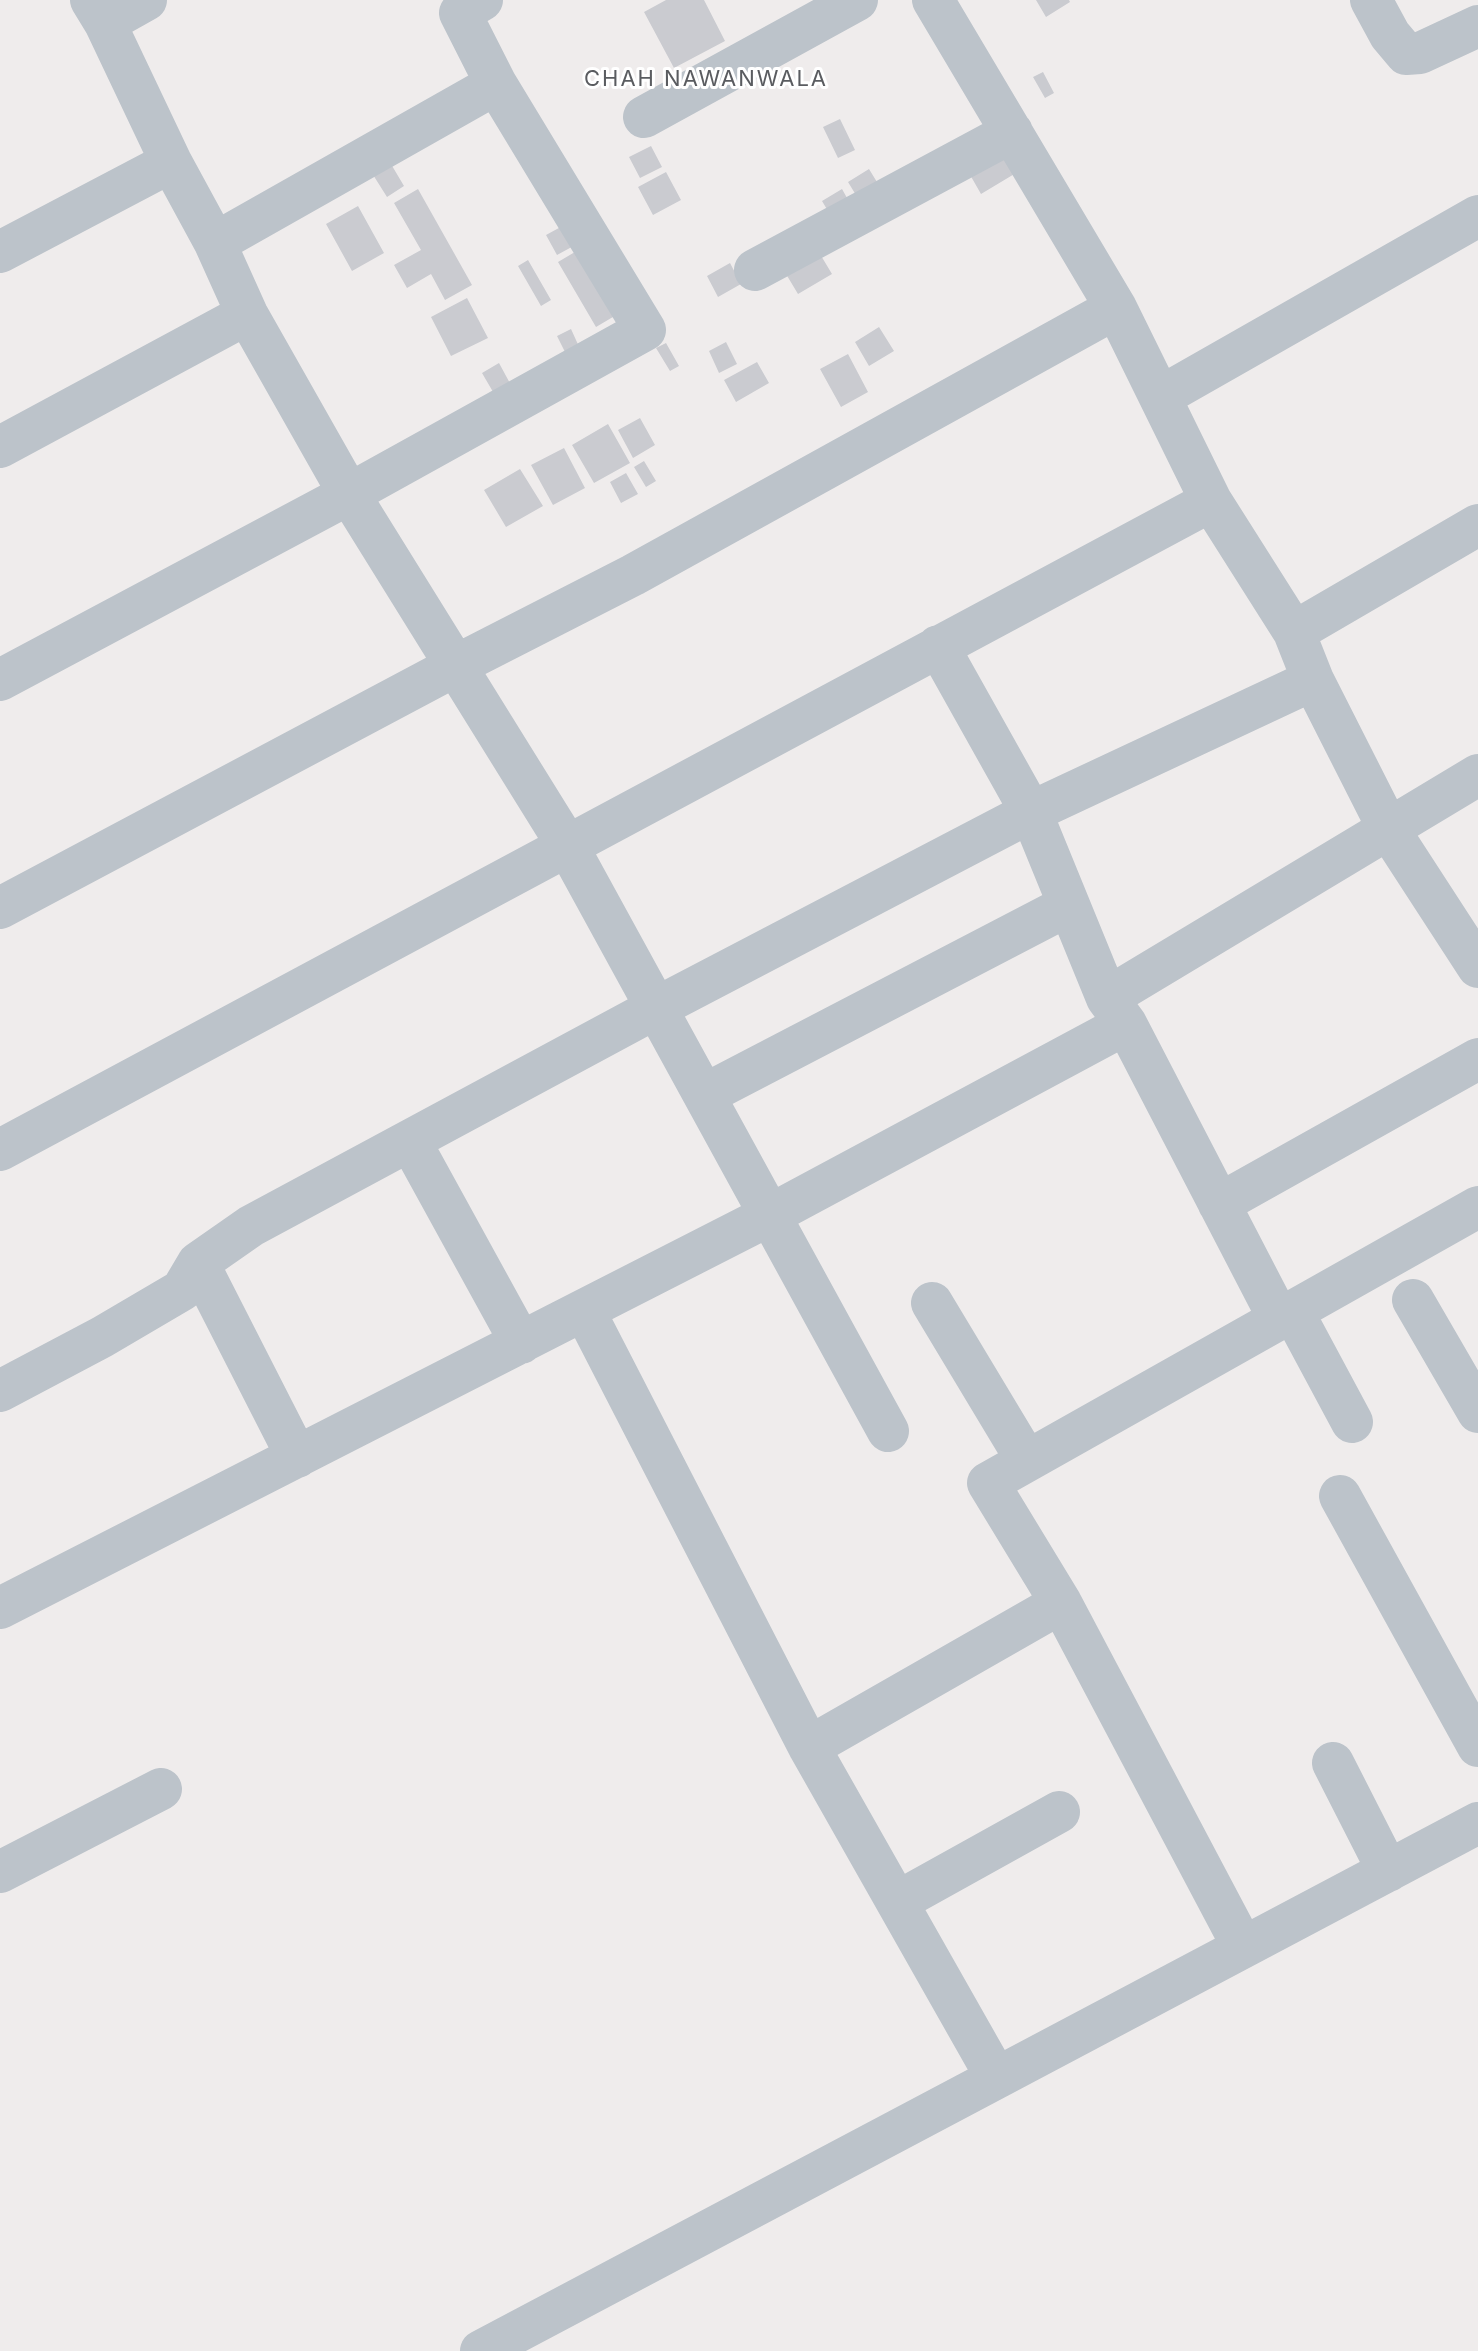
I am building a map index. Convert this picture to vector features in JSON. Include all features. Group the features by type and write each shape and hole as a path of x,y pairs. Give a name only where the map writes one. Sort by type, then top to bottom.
{"street":[{"path":"146,0 98,12 171,162 215,243 247,314 349,494 567,845 888,1431"},
{"path":"0,680 349,494 645,330 496,84 460,13 482,0"},
{"path":"644,117 857,0"},
{"path":"933,0 1116,308 1211,501 1294,632 1313,680 1389,830 1478,967"},
{"path":"1371,0 1390,35 1406,54 1420,53 1478,26"},
{"path":"215,243 496,84"},
{"path":"755,270 1012,132"},
{"path":"0,252 171,162"},
{"path":"1160,397 1478,216"},
{"path":"0,908 633,575 1116,308"},
{"path":"0,447 247,314"},
{"path":"0,1150 1211,501"},
{"path":"1294,632 1478,525"},
{"path":"938,646 1031,812 1117,1011 1219,1204 1352,1422"},
{"path":"0,1391 182,1290 198,1263 251,1226 656,1008 1031,812 1313,680"},
{"path":"0,1608 770,1215 1117,1011 1389,830 1478,775"},
{"path":"704,1095 1069,905"},
{"path":"1219,1204 1478,1059"},
{"path":"410,1141 521,1343"},
{"path":"1243,1947 1061,1603 988,1483 1478,1207"},
{"path":"198,1263 297,1457"},
{"path":"1413,1300 1478,1412"},
{"path":"932,1303 1027,1461"},
{"path":"584,1310 809,1747 996,2077"},
{"path":"1340,1496 1478,1746"},
{"path":"809,1747 1061,1603"},
{"path":"1333,1763 1388,1871"},
{"path":"0,1872 161,1789"},
{"path":"897,1902 1059,1812"},
{"path":"481,2351 1478,1823"}],"building":[{"path":"666,0 704,0 725,41 674,68 644,12"},
{"path":"1036,0 1069,0 1070,2 1046,17"},
{"path":"1043,72 1054,93 1045,98 1033,77"},
{"path":"840,119 855,150 838,158 823,127"},
{"path":"651,146 662,167 640,178 629,157"},
{"path":"1004,153 1016,173 981,194 969,173"},
{"path":"388,159 404,186 387,197 370,170"},
{"path":"869,169 880,187 859,200 848,182"},
{"path":"666,172 681,200 653,215 638,187"},
{"path":"418,189 472,285 445,300 431,274 407,288 394,265 421,250 394,203"},
{"path":"842,189 851,205 831,216 822,201"},
{"path":"358,206 384,253 352,271 326,224"},
{"path":"568,223 579,243 557,255 546,235"},
{"path":"580,249 618,314 596,327 558,262"},
{"path":"817,249 832,274 798,294 783,269"},
{"path":"528,260 551,300 541,306 518,266"},
{"path":"730,263 741,284 718,297 707,276"},
{"path":"467,298 488,338 451,356 431,317"},
{"path":"879,327 894,351 869,366 855,342"},
{"path":"571,329 581,351 568,358 557,336"},
{"path":"726,342 737,364 719,373 709,351"},
{"path":"666,343 679,366 670,371 656,348"},
{"path":"848,354 868,392 841,407 820,369"},
{"path":"757,362 769,383 736,402 724,380"},
{"path":"499,363 512,387 496,397 482,373"},
{"path":"640,418 655,445 633,458 618,430"},
{"path":"608,424 630,463 594,483 572,445"},
{"path":"564,448 585,488 553,505 531,465"},
{"path":"644,461 656,481 646,487 634,467"},
{"path":"520,469 543,506 506,527 484,490"},
{"path":"626,473 638,494 621,503 610,482"}],"district":[{"name":"CHAH NAWANWALA","path":"706,79"}]}
